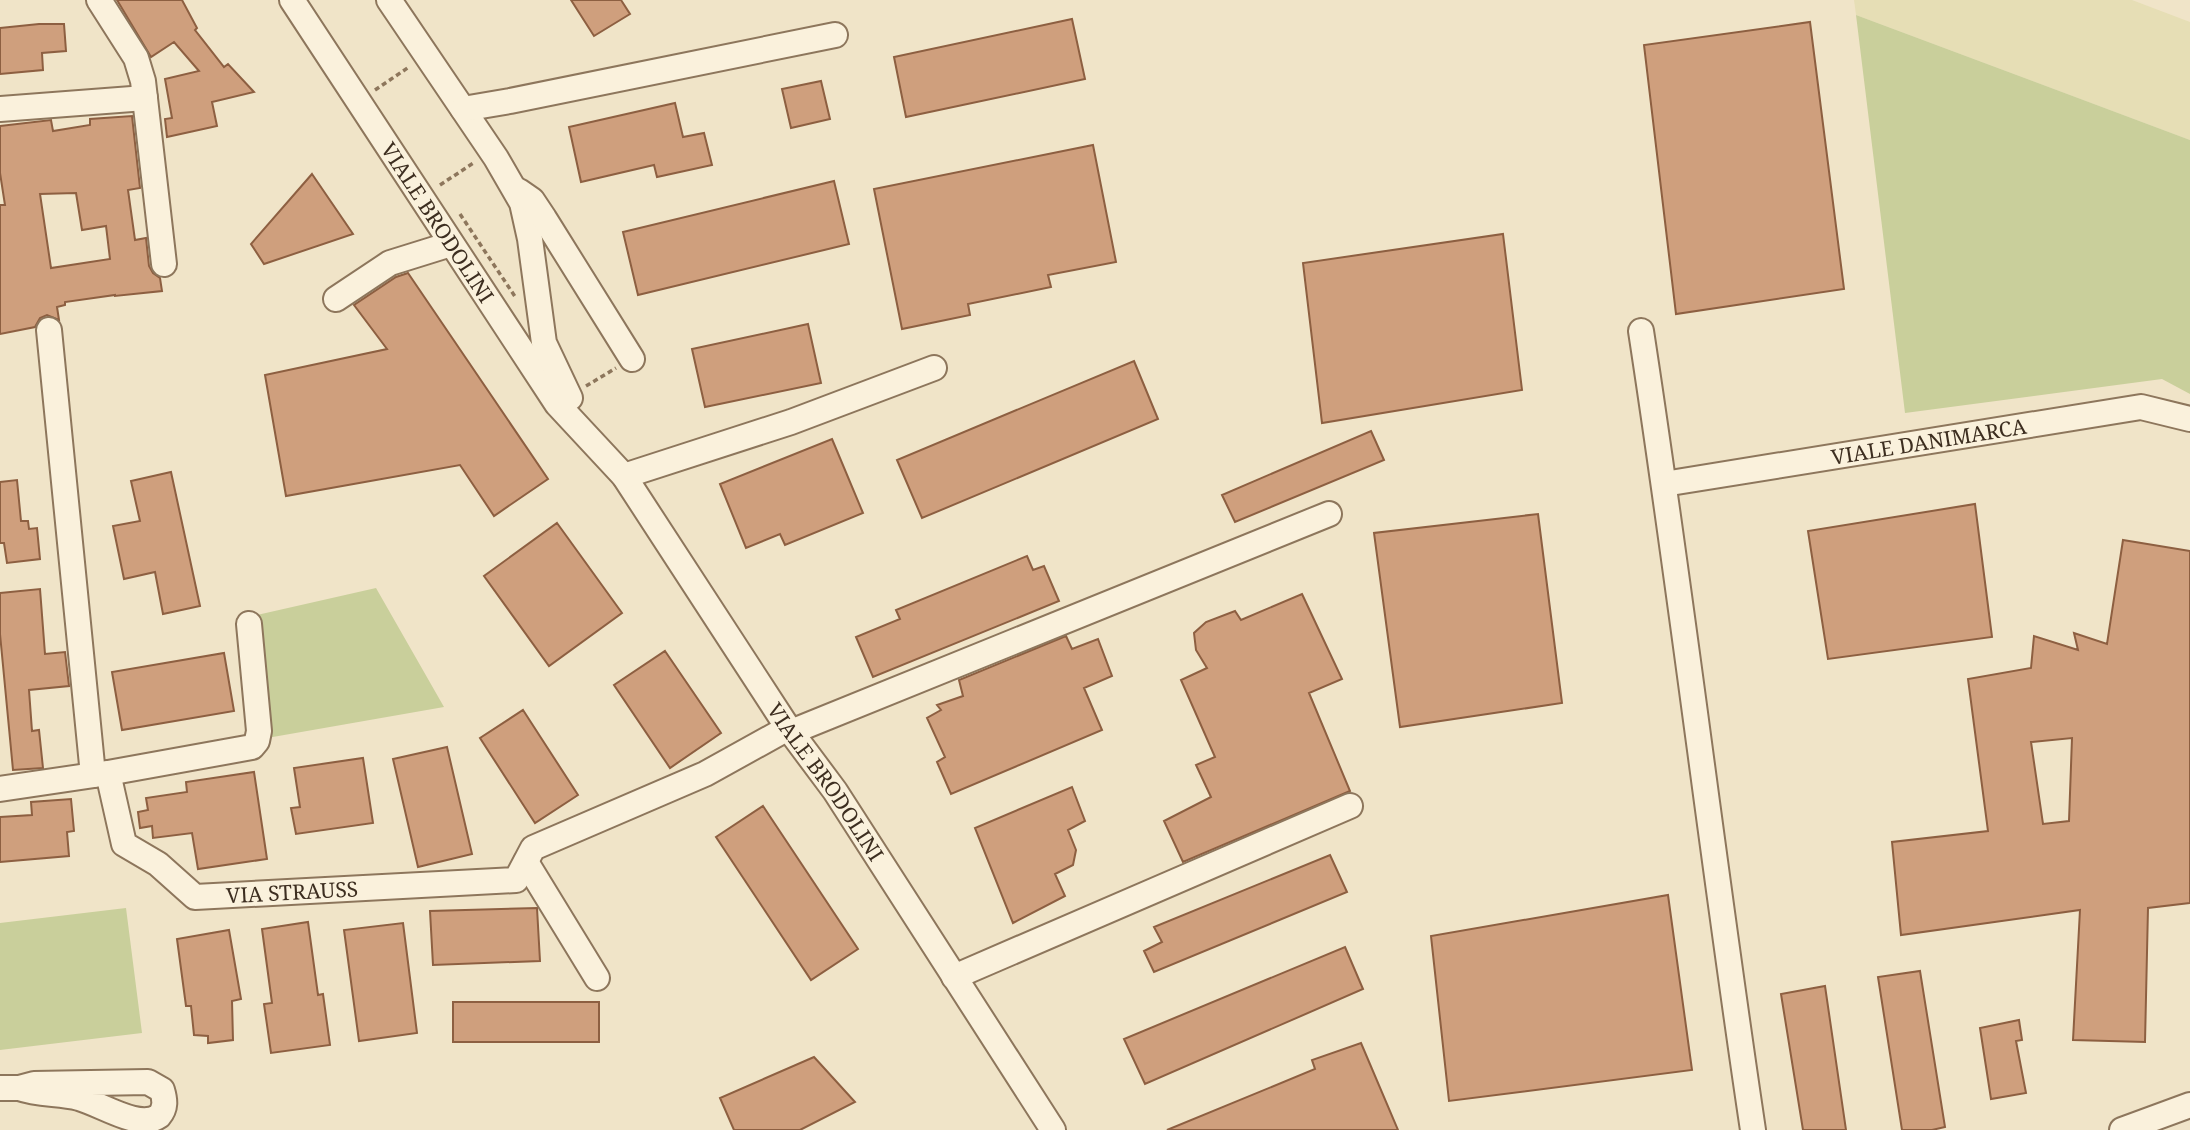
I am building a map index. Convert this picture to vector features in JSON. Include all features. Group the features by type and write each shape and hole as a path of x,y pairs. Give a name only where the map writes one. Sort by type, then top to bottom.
{"street":[{"path":"99,0 136,58 143,81 164,264"},
{"name":"VIALE BRODOLINI","path":"292,0 557,404 624,476 790,730 835,791 1053,1130"},
{"name":"VIALE BRODOLINI","path":"389,0 492,152 522,203 530,239 544,343 590,439"},
{"path":"463,109 510,102 835,35"},
{"path":"0,109 145,99"},
{"path":"513,187 532,200 632,359"},
{"path":"336,299 390,263 451,244"},
{"path":"535,278 556,274 576,279 583,284"},
{"name":"VIA STRAUSS","path":"49,330 100,774 124,844 158,864 195,897 516,880 530,855"},
{"path":"1641,331 1753,1130"},
{"path":"624,476 791,422 934,368"},
{"name":"VIALE DANIMARCA","path":"1664,484 2141,407 2190,419"},
{"path":"597,978 530,855 705,774 790,730 1329,514"},
{"path":"0,789 251,747 257,741 259,731 249,624"},
{"path":"954,977 1350,806"},
{"path":"148,1082 162,1090 164,1102 157,1119 142,1126 129,1123 95,1103 75,1097 35,1094 10,1088 34,1084 148,1082"},
{"path":"2122,1130 2190,1105"}],"path":[{"path":"388,81 426,57"},
{"path":"440,185 492,152"},
{"path":"569,396 632,359"}],"shaded area":[{"path":"1854,0 2132,0 2190,22 2190,140 1856,15"}],"green space":[{"path":"1856,15 2190,140 2190,394 2162,379 1905,413"},
{"path":"376,588 444,707 267,738 257,615"},
{"path":"126,908 142,1033 0,1050 0,923"}],"building":[{"path":"117,0 182,0 197,28 195,30 224,67 228,64 254,92 212,102 217,126 167,137 165,119 172,118 165,79 199,71 174,42 151,57"},
{"path":"571,0 621,0 630,14 594,36"},
{"path":"1072,19 1085,79 906,117 894,57"},
{"path":"1810,22 1844,289 1676,314 1644,45"},
{"path":"64,24 66,51 42,53 43,70 0,74 0,28"},
{"path":"821,81 830,119 791,128 782,89"},
{"path":"675,103 683,137 704,133 712,165 657,177 654,165 581,182 569,127"},
{"path":"132,116 140,188 128,190 135,240 146,238 149,266 160,278 162,291 65,302 65,305 57,307 59,320 47,315 40,318 35,327 0,334 0,205 5,205 0,173 0,126 51,120 53,131 90,125 90,119","holes":["76,193 82,230 106,226 110,259 51,268 40,194"]},
{"path":"1093,145 1116,262 1048,275 1051,287 968,304 970,315 902,329 874,189"},
{"path":"312,174 353,234 264,264 251,244"},
{"path":"834,181 849,244 638,295 623,232"},
{"path":"1503,234 1522,390 1322,423 1303,263"},
{"path":"408,273 548,479 494,516 460,465 286,496 265,375 387,349 354,305 396,277"},
{"path":"808,324 821,383 705,407 692,349"},
{"path":"1134,361 1158,419 922,518 897,460"},
{"path":"1371,431 1384,460 1235,522 1222,495"},
{"path":"832,439 863,513 785,545 780,534 746,548 720,484"},
{"path":"171,472 200,606 163,614 155,572 124,579 113,526 140,521 131,481"},
{"path":"17,480 21,521 28,521 29,529 37,528 40,559 7,563 4,543 0,543 0,482"},
{"path":"1975,504 1992,637 1828,659 1808,531"},
{"path":"1538,514 1562,703 1400,727 1374,533"},
{"path":"557,523 622,613 549,666 484,576"},
{"path":"2123,540 2190,551 2190,903 2148,908 2145,1042 2073,1040 2080,910 1901,935 1892,842 1988,831 1968,679 2031,668 2034,636 2078,650 2074,633 2107,644","holes":["2072,738 2069,821 2043,824 2031,742"]},
{"path":"1027,556 1033,570 1044,566 1059,601 873,677 856,637 900,619 896,610"},
{"path":"40,589 45,654 65,652 69,686 29,690 32,731 39,730 43,768 13,770 0,634 0,593"},
{"path":"1302,594 1342,679 1309,693 1350,791 1183,862 1164,821 1211,797 1196,765 1215,757 1181,680 1207,668 1196,650 1194,633 1206,622 1235,611 1241,620"},
{"path":"1066,636 1072,649 1098,639 1112,676 1084,688 1102,730 951,794 937,762 945,757 927,718 941,710 937,705 963,696 959,680"},
{"path":"665,651 721,733 670,768 614,685"},
{"path":"224,653 234,711 122,730 112,672"},
{"path":"523,710 578,795 535,823 480,738"},
{"path":"447,747 472,854 418,867 393,759"},
{"path":"363,758 373,823 296,834 291,808 300,807 294,768"},
{"path":"254,772 267,859 198,869 192,833 153,838 152,826 140,828 138,812 148,810 146,798 187,792 186,782"},
{"path":"1072,787 1085,821 1068,830 1076,850 1073,865 1055,874 1065,896 1013,923 975,828"},
{"path":"71,799 74,831 67,832 69,856 0,862 0,817 32,815 31,802"},
{"path":"763,806 858,949 811,980 716,837"},
{"path":"1330,855 1347,892 1154,972 1144,951 1162,942 1154,927"},
{"path":"1668,895 1692,1070 1449,1101 1431,936"},
{"path":"537,908 540,961 433,965 430,911"},
{"path":"308,922 318,995 323,994 330,1045 271,1053 264,1004 272,1003 262,929"},
{"path":"403,923 417,1033 359,1041 344,930"},
{"path":"229,930 241,999 232,1001 233,1040 208,1043 208,1036 194,1035 191,1006 186,1006 177,939"},
{"path":"1345,947 1363,989 1145,1084 1124,1039"},
{"path":"1920,971 1945,1127 1902,1130 1878,977"},
{"path":"1825,986 1846,1130 1803,1130 1781,994"},
{"path":"453,1002 599,1002 599,1042 453,1042"},
{"path":"2019,1020 2022,1040 2016,1041 2026,1093 1991,1099 1980,1028"},
{"path":"1361,1043 1398,1130 1167,1130 1315,1069 1312,1060"},
{"path":"814,1057 855,1102 800,1130 734,1130 720,1098"}]}
